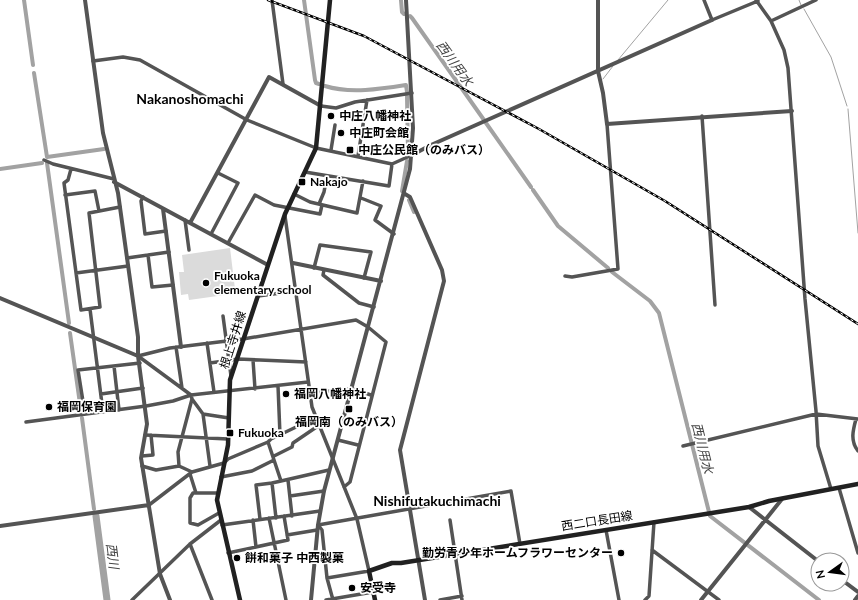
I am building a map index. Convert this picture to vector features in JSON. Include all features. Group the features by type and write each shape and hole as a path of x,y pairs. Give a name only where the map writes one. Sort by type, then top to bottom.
{"main road":[{"name":"根上寺井線","path":"240,600 221,523 218,493 228,439 229,392 231,378 285,214 316,148 330,0"},
{"name":"西二口長田線","path":"368,571 392,563 455,555 727,511 858,484"},
{"path":"368,571 375,600"}],"street":[{"path":"85,0 103,133 120,207 138,338 138,356 146,406 147,424 142,466 150,505 160,574 170,600"},
{"path":"272,0 283,84"},
{"path":"311,600 318,525 324,491 380,281 405,194 412,155 412,93 406,0"},
{"path":"566,276 618,269 607,124 603,93 598,71 598,0"},
{"path":"704,0 712,20"},
{"path":"93,61 123,57 140,60 247,120 316,148 392,164 431,145 757,0 771,21 784,50 788,68 805,299 818,446 831,489"},
{"path":"771,21 816,0"},
{"path":"190,223 269,77 321,106 336,108 367,100 412,93"},
{"path":"358,156 367,100"},
{"path":"607,124 702,116 792,111"},
{"path":"702,116 715,305"},
{"path":"331,150 335,125"},
{"path":"44,160 71,169 114,180 163,209 268,265"},
{"path":"305,172 390,186 392,164"},
{"path":"71,169 68,180 64,183 81,310 100,307 89,213 120,207"},
{"path":"211,234 238,183 218,173"},
{"path":"228,243 255,195 274,205 320,214 320,204 328,176"},
{"path":"294,194 320,204 357,213 363,181"},
{"path":"65,195 95,191 99,211"},
{"path":"405,194 410,197 442,270 444,281 400,450 411,508 425,600"},
{"path":"142,197 141,201 145,234 166,231"},
{"path":"361,198 381,206 375,220 394,234"},
{"path":"163,209 173,285 182,388"},
{"path":"285,214 293,263 308,382 315,418 357,519 368,571 327,578"},
{"path":"185,220 189,250"},
{"path":"314,268 320,244 371,252 364,278"},
{"path":"127,258 169,252"},
{"path":"148,255 152,287 173,285"},
{"path":"293,263 380,281"},
{"path":"76,273 128,266"},
{"path":"324,270 323,275 359,304 374,307"},
{"path":"258,296 296,291"},
{"path":"0,298 138,356 191,395 192,399 203,414 210,466"},
{"path":"90,309 103,412"},
{"path":"223,316 231,378"},
{"path":"138,356 178,347 243,339 356,320 368,327 386,342 358,445 350,482 344,487"},
{"path":"208,343 214,392"},
{"path":"210,363 238,359 306,362"},
{"path":"254,360 255,389"},
{"path":"85,414 78,370 140,363"},
{"path":"114,366 119,410"},
{"path":"26,422 146,406 173,401 191,395 229,392 308,382"},
{"path":"278,386 280,435"},
{"path":"101,394 143,388"},
{"path":"310,393 352,389 371,395"},
{"path":"180,466 178,452 192,399"},
{"path":"203,414 228,418"},
{"path":"684,446 816,414 857,419 852,434 854,446 858,451"},
{"path":"0,526 150,505 191,473 224,463 228,459 268,442 315,418"},
{"path":"221,477 252,471 292,447 293,443 318,426"},
{"path":"145,435 228,439"},
{"path":"142,456 153,455 151,435"},
{"path":"338,440 358,445"},
{"path":"268,442 281,481"},
{"path":"142,466 156,470 180,466 191,473 196,493"},
{"path":"260,519 256,485 288,480 330,470"},
{"path":"288,480 292,516"},
{"path":"272,483 276,518"},
{"path":"839,488 858,553"},
{"path":"290,496 324,491"},
{"path":"318,525 511,491 520,544"},
{"path":"218,493 193,493 190,498 190,523 198,525 219,513"},
{"path":"701,600 743,550 782,499"},
{"path":"749,507 810,555"},
{"path":"132,600 190,544 221,523 276,518 320,511"},
{"path":"228,553 288,540 284,516"},
{"path":"269,518 286,600"},
{"path":"253,520 256,547"},
{"path":"440,600 462,598 450,520"},
{"path":"645,600 649,596 654,522"},
{"path":"318,525 322,530 327,578 332,599"},
{"path":"287,535 318,530"},
{"path":"606,530 619,600"},
{"path":"190,544 212,600"},
{"path":"652,550 719,600"},
{"path":"326,600 373,592"},
{"path":"856,600 858,596"}],"shaded area":[{"path":"230,248 235,289 232,294 189,300 188,294 181,295 179,272 184,272 182,255"}],"waterway":[{"path":"24,0 33,65"},
{"path":"304,0 315,80 316,83 319,84"},
{"name":"西川用水","path":"401,0 402,12 404,14"},
{"path":"618,60 668,0"},
{"path":"799,0 801,5"},
{"path":"804,9 831,57 847,106"},
{"name":"西川用水","path":"410,16 484,120"},
{"path":"603,79 613,66"},
{"path":"34,73 47,157 104,149"},
{"path":"325,86 345,90 355,90 406,85 407,92"},
{"path":"407,96 408,155"},
{"path":"848,109 858,233"},
{"name":"西川用水","path":"486,123 531,187"},
{"path":"402,191 407,161"},
{"path":"0,169 42,163"},
{"path":"47,163 69,323"},
{"name":"西川用水","path":"533,190 558,226 608,268"},
{"path":"409,200 414,212"},
{"name":"西川用水","path":"612,272 650,301 659,313 710,516 819,600"},
{"path":"70,333 81,411"},
{"path":"82,418 94,509"},
{"name":"西川","path":"96,516 107,600"}],"railway":[{"path":"268,0 364,36 539,129 665,201 858,324"}],"place":[{"name":"中庄八幡神社","path":"331,116"},
{"name":"中庄町会館","path":"341,133"},
{"name":"中庄公民館（のみバス）","path":"350,150"},
{"name":"Nakajo","path":"302,182"},
{"name":"Fukuoka elementary school","path":"206,283"},
{"name":"福岡八幡神社","path":"286,394"},
{"name":"福岡保育園","path":"49,407"},
{"name":"福岡南（のみバス）","path":"349,409"},
{"name":"Fukuoka","path":"230,433"},
{"name":"勤労青少年ホームフラワーセンター","path":"621,553"},
{"name":"餅和菓子 中西製菓","path":"237,558"},
{"name":"安受寺","path":"352,588"}],"district":[{"name":"Nakanoshomachi","path":"190,99"},
{"name":"Nishifutakuchimachi","path":"437,501"}]}
